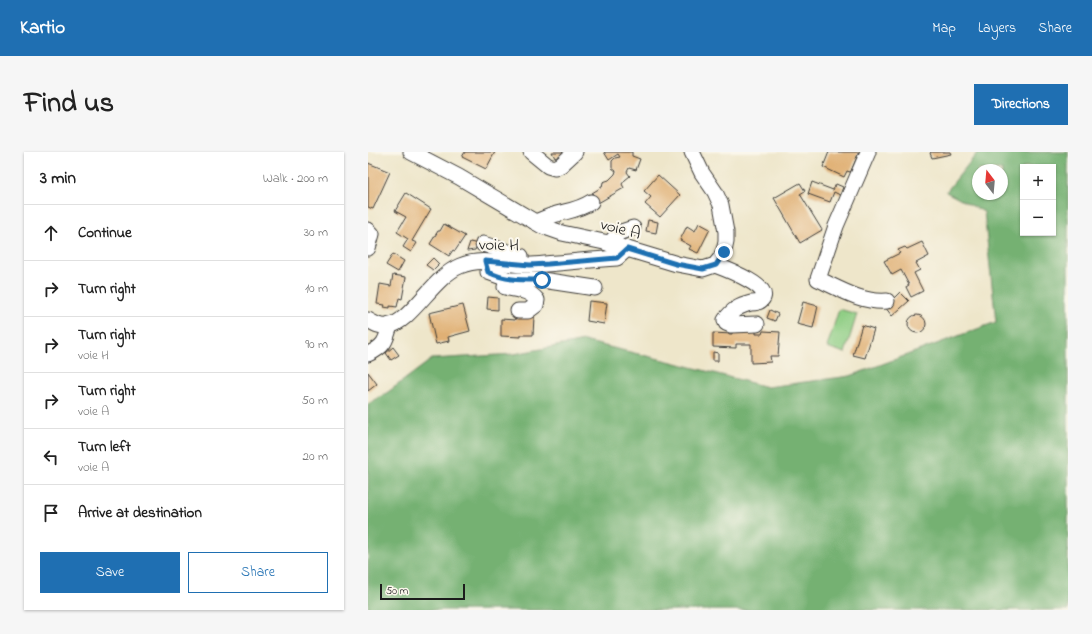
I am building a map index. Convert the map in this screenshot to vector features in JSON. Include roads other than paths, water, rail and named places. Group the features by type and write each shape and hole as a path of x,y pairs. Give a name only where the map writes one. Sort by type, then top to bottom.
{"street":[{"name":"voie A","path":"411,152 459,177 535,222 562,233 610,244 693,268 703,269 716,265"},
{"path":"532,152 548,166 555,168 561,165 575,152"},
{"path":"692,152 702,173 715,192 721,205 724,219 726,242 720,259 716,265 752,282 761,288 764,293 764,297 759,302 746,304 734,309 725,320 731,325 757,324"},
{"path":"868,152 836,226 818,279 853,296 876,302 887,301"},
{"path":"535,222 591,202"},
{"path":"610,244 618,233 633,228"},
{"path":"483,244 539,264"},
{"name":"voie H","path":"390,325 396,323 408,314 447,273 470,262 487,267 617,258 627,249"},
{"path":"487,267 510,280 542,280 595,288"},
{"path":"487,267 489,276 496,284 532,294 536,300 536,305 528,311 518,311"},
{"path":"368,320 380,326 390,325 384,344 368,354"}]}
